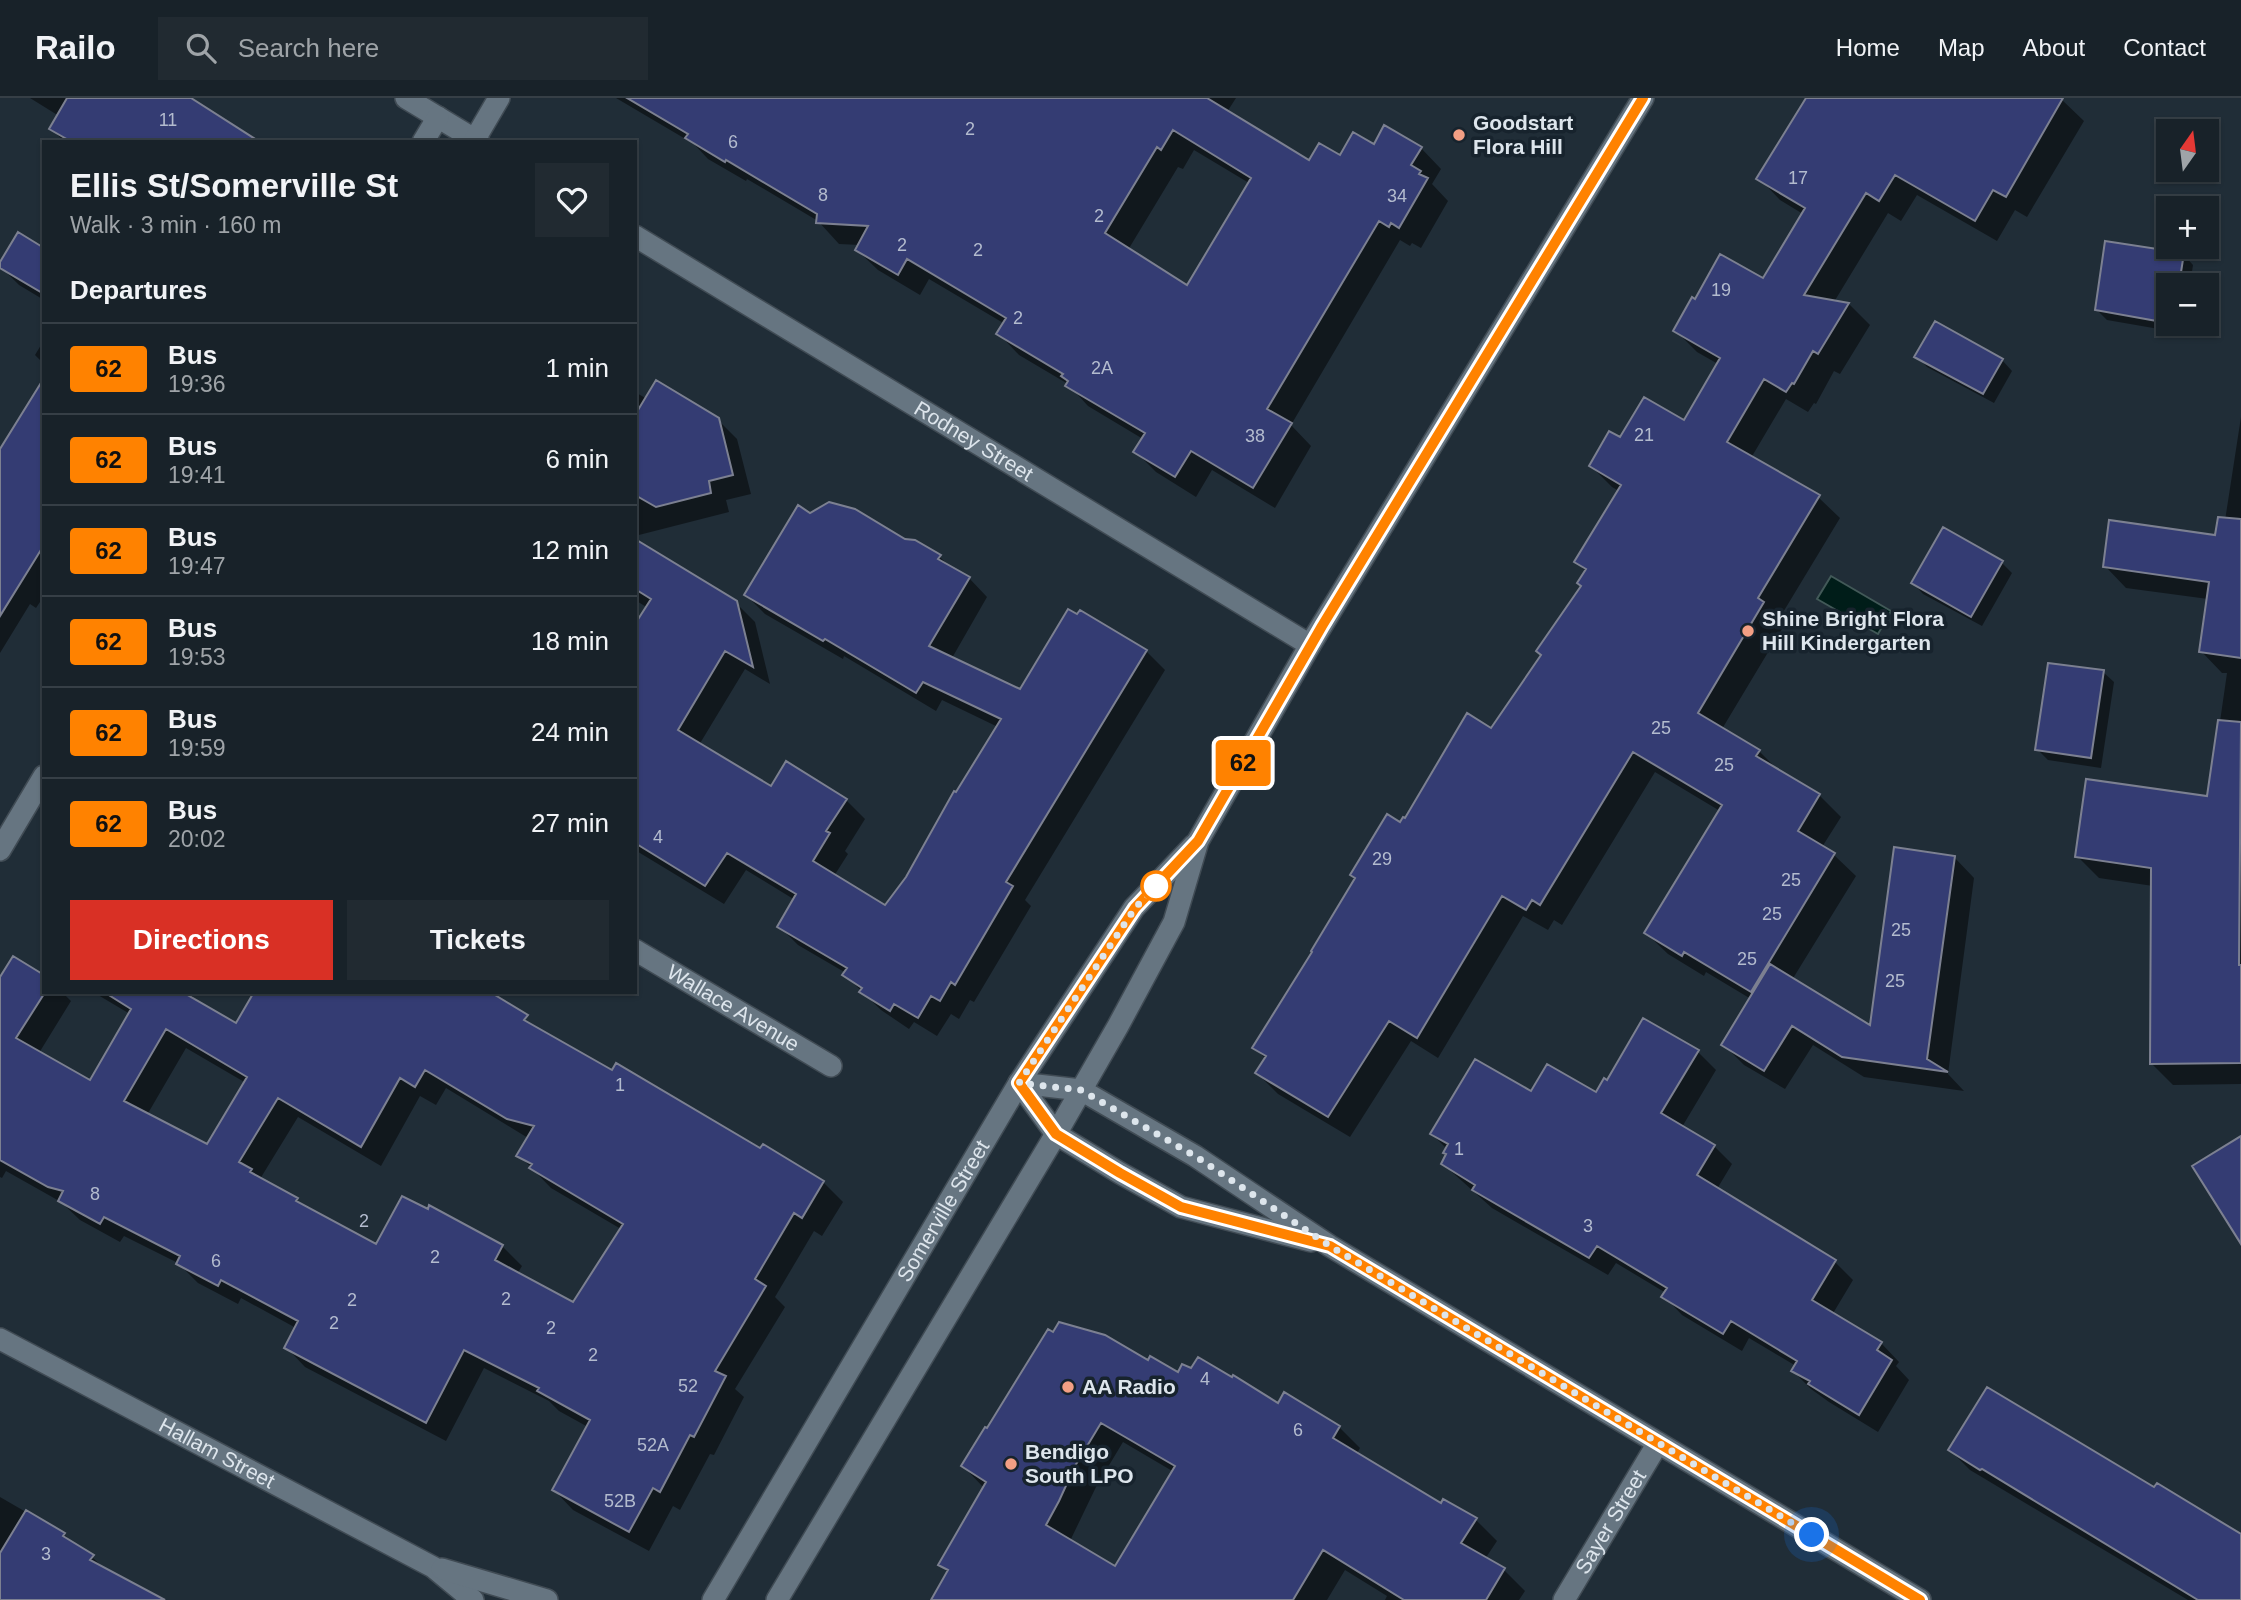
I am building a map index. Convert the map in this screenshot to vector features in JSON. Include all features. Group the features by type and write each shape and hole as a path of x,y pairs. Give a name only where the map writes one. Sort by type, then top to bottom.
{"street":[{"path":"407,98 477,140 499,98"},
{"name":"Somerville Street","path":"777,1600 1081,1090 1174,922 1198,841 1310,645 1643,98"},
{"path":"424,140 438,117"},
{"name":"Rodney Street","path":"637,237 1310,645"},
{"path":"0,850 42,779"},
{"name":"Somerville Street","path":"713,1600 1019,1083 1135,908 1198,841"},
{"name":"Wallace Avenue","path":"637,951 831,1066"},
{"path":"1019,1083 1081,1090 1195,1156 1330,1246 1920,1600"},
{"path":"1019,1083 1056,1134 1181,1207 1330,1246"},
{"name":"Hallam Street","path":"0,1339 433,1567 547,1600"},
{"name":"Sayer Street","path":"1564,1600 1658,1443"},
{"name":"Hallam Street","path":"433,1567 473,1600"}],"shaded area":[{"path":"1831,576 1891,611 1878,634 1817,599"}],"building":[{"path":"67,98 191,98 257,140 68,140 49,129"},
{"path":"627,98 1207,98 1309,160 1319,143 1340,155 1353,132 1374,144 1384,125 1422,147 1411,165 1421,171 1419,174 1428,178 1399,228 1391,223 1389,227 1379,221 1267,409 1292,423 1253,488 1191,451 1175,477 1133,452 1145,433 1065,386 1068,381 1061,376 1063,374 996,334 1006,318 907,259 898,275 855,250 868,226 816,223 817,214 685,138 688,134","holes":["1173,130 1251,178 1187,285 1105,233 1157,147 1161,150"]},
{"path":"1806,98 2063,98 2006,197 1993,190 1975,221 1895,175 1879,201 1866,193 1804,295 1849,303 1818,354 1813,351 1794,384 1792,383 1786,392 1764,379 1727,442 1820,495 1758,598 1764,602 1698,713 1760,750 1756,756 1820,794 1798,831 1835,853 1751,992 1684,952 1682,956 1644,933 1722,805 1633,752 1540,905 1532,900 1526,910 1502,896 1417,1038 1389,1021 1328,1117 1255,1073 1266,1056 1252,1048 1355,878 1350,875 1387,814 1400,822 1405,818 1467,713 1491,728 1541,655 1536,651 1581,586 1577,583 1586,569 1574,562 1621,485 1589,466 1609,431 1620,437 1644,397 1684,420 1720,358 1673,331 1692,297 1695,299 1720,254 1763,278 1805,208 1756,179"},
{"path":"18,232 42,247 42,293 0,268 0,262"},
{"path":"2105,241 2156,249 2156,259 2183,259 2181,273 2156,273 2156,321 2095,310"},
{"path":"1935,321 2003,359 1983,394 1914,357"},
{"path":"656,380 719,418 733,475 709,481 711,493 656,507 637,496 637,412"},
{"path":"42,381 42,548 0,616 0,449"},
{"path":"829,502 855,509 905,539 915,540 941,555 938,559 970,577 929,646 1020,689 1068,609 1077,614 1080,610 1147,650 1006,882 1013,886 955,985 951,982 940,1001 931,996 918,1018 894,1004 890,1011 859,992 862,988 842,975 847,968 777,927 796,894 727,853 705,886 637,844 637,621 651,599 637,590 637,540 737,601 753,667 725,651 678,730 771,786 786,761 847,799 826,831 830,833 813,861 885,905 906,877 954,791 956,792 1001,719 923,682 916,693 744,595 798,505 810,513"},
{"path":"2218,517 2241,519 2241,658 2199,652 2209,582 2103,567 2109,520 2215,535"},
{"path":"1943,527 2003,561 1971,617 1911,583"},
{"path":"2048,663 2104,670 2091,758 2035,750"},
{"path":"2218,720 2241,722 2241,1063 2150,1064 2151,868 2075,857 2086,779 2207,796"},
{"path":"1894,847 1955,856 1927,1059 1948,1072 1842,1057 1792,1026 1764,1071 1721,1045 1770,964 1870,1025"},
{"path":"13,956 42,974 44,994 16,1038 90,1080 131,1009 107,994 186,994 236,1023 253,994 493,994 528,1015 524,1020 612,1070 616,1063 760,1148 763,1144 824,1181 802,1218 794,1213 755,1279 766,1286 715,1371 726,1376 694,1437 690,1435 660,1492 653,1488 629,1532 552,1490 590,1420 537,1391 539,1388 464,1350 426,1423 284,1348 298,1321 221,1280 218,1286 176,1264 180,1256 104,1217 100,1224 58,1201 63,1191 48,1187 0,1160 0,977","holes":["166,1029 247,1077 207,1144 124,1101","425,1070 507,1119 534,1126 516,1156 532,1164 529,1168 623,1224 573,1302 495,1260 503,1245 429,1205 428,1209 402,1196 376,1244 296,1201 298,1198 250,1172 252,1169 239,1162 278,1098 361,1147 400,1078 415,1087"]},
{"path":"1643,1018 1699,1050 1661,1113 1715,1145 1697,1175 1836,1260 1812,1300 1882,1342 1877,1350 1892,1360 1859,1415 1791,1371 1797,1361 1731,1321 1723,1334 1661,1297 1667,1288 1597,1246 1589,1258 1472,1190 1475,1185 1441,1164 1448,1144 1430,1134 1475,1059 1531,1091 1547,1064 1596,1092 1604,1078 1607,1080"},
{"path":"2241,1136 2241,1244 2192,1166"},
{"path":"1059,1322 1105,1335 1148,1360 1150,1356 1178,1372 1182,1364 1191,1368 1198,1357 1278,1403 1284,1392 1340,1426 1333,1438 1441,1503 1443,1499 1477,1518 1461,1543 1505,1568 1486,1600 1404,1600 1323,1550 1293,1600 931,1600 948,1570 938,1565 986,1482 961,1466 1048,1329 1053,1332","holes":["1101,1423 1175,1466 1115,1566 1046,1525 1075,1466"]},
{"path":"1987,1387 2154,1487 2157,1483 2241,1534 2241,1600 2198,1600 1948,1450"},
{"path":"26,1510 65,1533 63,1536 94,1555 90,1560 165,1600 0,1600 0,1553"}],"bus line":[{"name":"62","path":"1643,98 1322,626 1198,841 1135,908 1019,1083 1056,1134 1120,1173 1181,1207 1330,1246 1920,1600"}],"place":[{"name":"Goodstart Flora Hill","path":"1459,135"},
{"name":"Shine Bright Flora Hill Kindergarten","path":"1748,631"},
{"name":"AA Radio","path":"1068,1387"},
{"name":"Bendigo South LPO","path":"1011,1464"}],"route":[{"path":"1156,886 1135,908 1019,1083 1081,1090 1195,1156 1330,1246 1812,1535"}]}
